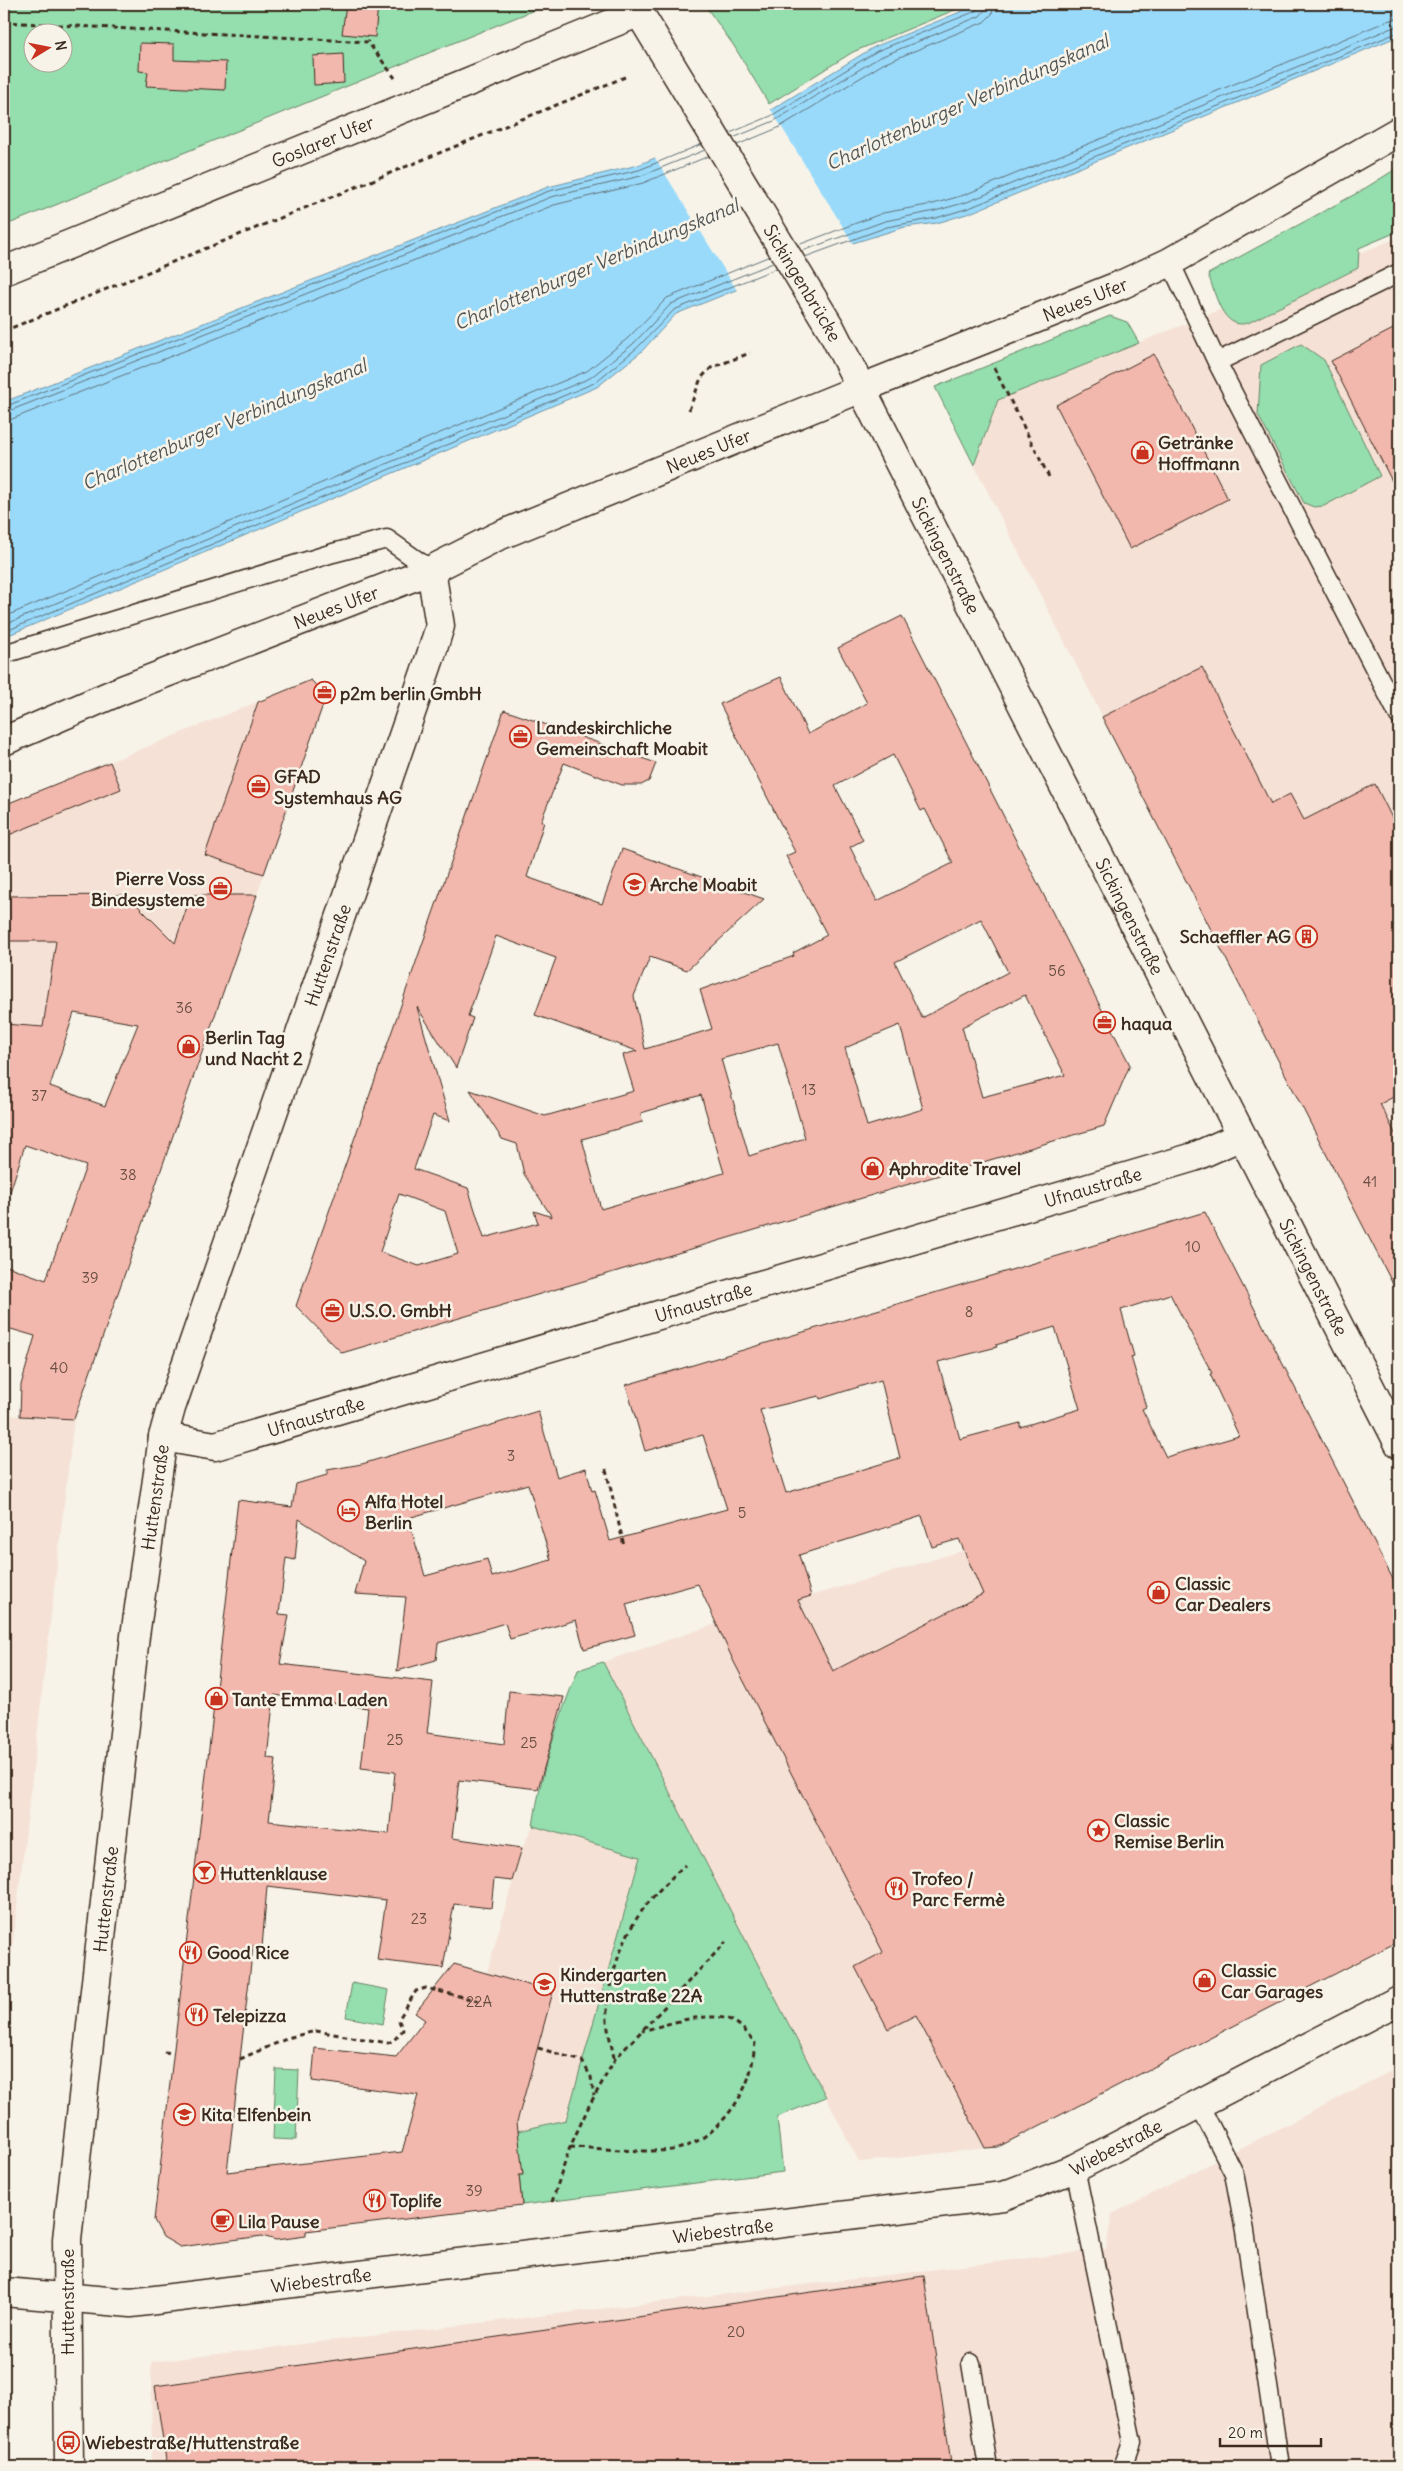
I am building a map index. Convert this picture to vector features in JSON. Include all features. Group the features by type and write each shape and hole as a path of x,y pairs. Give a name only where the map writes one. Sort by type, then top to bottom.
{"street":[{"name":"Sickingenbrücke","path":"637,8 830,327 862,388"},
{"name":"Goslarer Ufer","path":"4,271 637,8"},
{"name":"Neues Ufer","path":"4,740 122,690 431,570 496,537 1124,284 1170,262 1399,130"},
{"name":"Sickingenstraße","path":"862,388 1399,1444"},
{"name":"Huttenstraße","path":"69,2467 66,2298 67,2239 135,1636 163,1437 171,1408 440,626 431,570"},
{"name":"Ufnaustraße","path":"163,1437 215,1446 1186,1160 1241,1136"},
{"name":"Wiebestraße","path":"4,2292 131,2303 164,2300 1003,2196 1075,2168 1399,2000"}],"lane":[{"path":"1170,262 1217,362 1399,716"},
{"path":"1217,362 1399,273"},
{"path":"4,654 333,553 387,539 431,570"},
{"path":"1198,2104 1234,2173 1245,2231 1280,2467"},
{"path":"1075,2168 1132,2442 1123,2467"},
{"path":"971,2363 988,2467"}],"path":[{"path":"4,22 368,42 395,78"},
{"path":"4,331 625,77"},
{"path":"980,341 1050,479"},
{"path":"689,410 701,378 711,368 750,353"},
{"path":"606,1469 624,1546"},
{"path":"614,2059 607,2020 610,1988 621,1952 638,1916 659,1889 685,1865"},
{"path":"552,2202 570,2147 614,2059 726,1942"},
{"path":"240,2059 291,2037 316,2031 388,2043 394,2040 403,2030 399,2021 400,2017 416,1991 426,1988 479,2001"},
{"path":"570,2147 672,2150 699,2140 723,2119 741,2094 751,2070 755,2042 745,2030 730,2019 696,2018 642,2031"},
{"path":"538,2048 582,2061 591,2077 594,2096"},
{"path":"164,2052 173,2053"}],"shaded area":[{"path":"1399,237 1399,1296 974,465 998,400"},
{"path":"311,680 326,696 225,987 82,935 66,1028 4,1024 4,805"},
{"path":"4,1415 74,1419 4,2019"},
{"path":"1316,1429 1399,1591 1399,1941 998,2147 859,2162 603,1662 716,1624 1235,1470"},
{"name":"Kindergarten Huttenstraße 22A","path":"533,1826 640,1856 566,2120 509,2133 421,2026 423,2019 415,2013 429,1995 477,2008 522,1848"},
{"path":"1399,2067 1399,2467 152,2467 151,2362 1106,2249 1112,2214"}],"green space":[{"path":"4,4 549,4 4,226"},
{"path":"704,4 969,4 853,52 769,104 734,46"},
{"path":"1399,167 1399,231 1359,248 1358,268 1248,323 1239,324 1226,316 1217,300 1208,274 1359,192"},
{"path":"1110,316 1127,322 1139,343 998,400 974,465 935,387"},
{"path":"1301,344 1324,360 1380,476 1324,506 1314,507 1304,503 1258,415 1261,365"},
{"path":"603,1662 826,2097 777,2117 783,2172 522,2205 519,2175 523,2174 509,2133 566,2120 640,1857 533,1826 540,1786 551,1747 578,1670"},
{"path":"352,1983 389,1990 383,2024 346,2017"},
{"path":"276,2069 299,2070 296,2140 273,2139"}],"water":[{"name":"Charlottenburger Verbindungskanal","path":"980,4 1399,4 1399,36 970,213 937,223 905,227 853,243 676,314 641,352 597,387 4,637 4,402 548,187 638,165 769,111 874,47"}],"pier":[{"path":"770,108 854,245 738,292 654,156"}],"building":[{"path":"346,4 378,4 375,37 342,34"},
{"path":"140,43 174,44 174,60 226,62 225,90 146,86 148,72 139,71"},
{"path":"343,54 344,83 314,85 313,56"},
{"path":"1399,326 1399,495 1331,361"},
{"name":"Getränke Hoffmann","path":"1154,354 1228,499 1130,549 1056,405"},
{"path":"902,616 1130,1065 1104,1126 342,1353 296,1306 504,710 656,763 649,781 641,785 622,785 564,763 541,821 544,822 527,877 602,904 622,849 764,899 687,970 650,957 634,996 645,1049 712,1029 700,990 794,956 793,953 827,935 786,856 795,852 720,704 781,677 808,734 867,703 838,648","holes":["893,755 921,811 925,809 953,863 877,901 850,847 863,840 835,786","981,919 1008,972 922,1018 895,962","496,936 556,958 535,1015 637,1051 623,1055 634,1091 545,1116 470,1090 502,1139 517,1144 524,1174 552,1217 534,1211 538,1223 484,1238 468,1188 414,1169 433,1115 450,1121 417,1007 456,1068 473,1018 468,1016","1025,995 1065,1075 982,1097 962,1027","900,1025 923,1109 867,1126 845,1048","778,1043 805,1138 749,1156 721,1059","701,1095 724,1173 601,1209 582,1139 642,1122 641,1113","399,1194 445,1211 458,1254 419,1266 380,1252"]},
{"name":"Schaeffler AG","path":"1202,667 1271,804 1290,794 1304,820 1375,784 1399,832 1399,1094 1380,1104 1399,1141 1399,1296 1102,717"},
{"path":"311,680 326,696 264,874 205,855 258,702"},
{"path":"110,762 121,789 4,837 4,805"},
{"path":"127,895 175,943 191,895 257,895 74,1419 20,1416 21,1385 35,1336 4,1327 4,1265 46,1280 86,1166 25,1145 10,1192 4,1191 4,1024 43,1027 56,941 4,941 4,896","holes":["74,1013 138,1024 105,1106 50,1086"]},
{"path":"1205,1212 1399,1591 1399,1941 998,2147 985,2148 916,2015 888,2029 855,1967 883,1952 734,1662 698,1584 626,1604 635,1635 584,1649 576,1620 510,1639 505,1623 438,1643 436,1660 397,1671 406,1597 355,1594 364,1561 299,1519 295,1560 286,1558 279,1614 289,1615 280,1664 433,1682 427,1733 504,1744 509,1691 564,1697 538,1789 459,1780 452,1838 522,1848 512,1881 494,1879 491,1908 454,1904 443,1968 377,1960 386,1900 267,1886 262,1948 253,1946 227,2172 402,2152 418,2095 312,2081 315,2048 396,2057 425,2020 415,2013 454,1964 553,1992 517,2122 523,2175 519,2175 522,2205 306,2231 306,2236 276,2240 262,2236 180,2247 163,2237 154,2220 238,1500 292,1507 296,1484 327,1475 327,1470 362,1464 538,1411 557,1477 586,1468 592,1491 595,1490 610,1541 727,1509 703,1435 645,1451 626,1385","holes":["1170,1294 1212,1373 1210,1374 1239,1436 1166,1457 1142,1409 1146,1407 1131,1357 1134,1356 1121,1310","1055,1327 1080,1409 1020,1427 1020,1423 960,1439 938,1362 997,1347 996,1345","881,1380 900,1458 786,1493 760,1410 819,1396 820,1399","528,1484 551,1560 492,1577 487,1559 425,1576 408,1518","922,1516 932,1547 959,1539 983,1594 833,1671 798,1600 811,1596 799,1555","274,1695 368,1708 361,1768 395,1772 389,1834 269,1821 276,1759 267,1758"]},
{"path":"924,2276 951,2463 920,2467 167,2467 155,2386"}],"place":[{"name":"Getränke Hoffmann","path":"1142,452"},
{"name":"p2m berlin GmbH","path":"324,693"},
{"name":"Landeskirchliche Gemeinschaft Moabit","path":"520,737"},
{"name":"GFAD Systemhaus AG","path":"258,786"},
{"name":"Arche Moabit","path":"634,884"},
{"name":"Pierre Voss Bindesysteme","path":"221,888"},
{"name":"Schaeffler AG","path":"1307,936"},
{"name":"haqua","path":"1105,1023"},
{"name":"Berlin Tag und Nacht 2","path":"189,1047"},
{"name":"Aphrodite Travel","path":"873,1168"},
{"name":"U.S.O. GmbH","path":"333,1310"},
{"name":"Alfa Hotel Berlin","path":"349,1511"},
{"name":"Classic Car Dealers","path":"1159,1593"},
{"name":"Tante Emma Laden","path":"216,1699"},
{"name":"Classic Remise Berlin","path":"1098,1830"},
{"name":"Huttenklause","path":"204,1873"},
{"name":"Trofeo / Parc Fermè","path":"896,1888"},
{"name":"Good Rice","path":"191,1952"},
{"name":"Classic Car Garages","path":"1205,1980"},
{"name":"Kindergarten Huttenstraße 22A","path":"544,1984"},
{"name":"Telepizza","path":"197,2015"},
{"name":"Kita Elfenbein","path":"185,2114"},
{"name":"Toplife","path":"374,2200"},
{"name":"Lila Pause","path":"222,2221"},
{"name":"Wiebestraße/Huttenstraße","path":"69,2442"}]}
